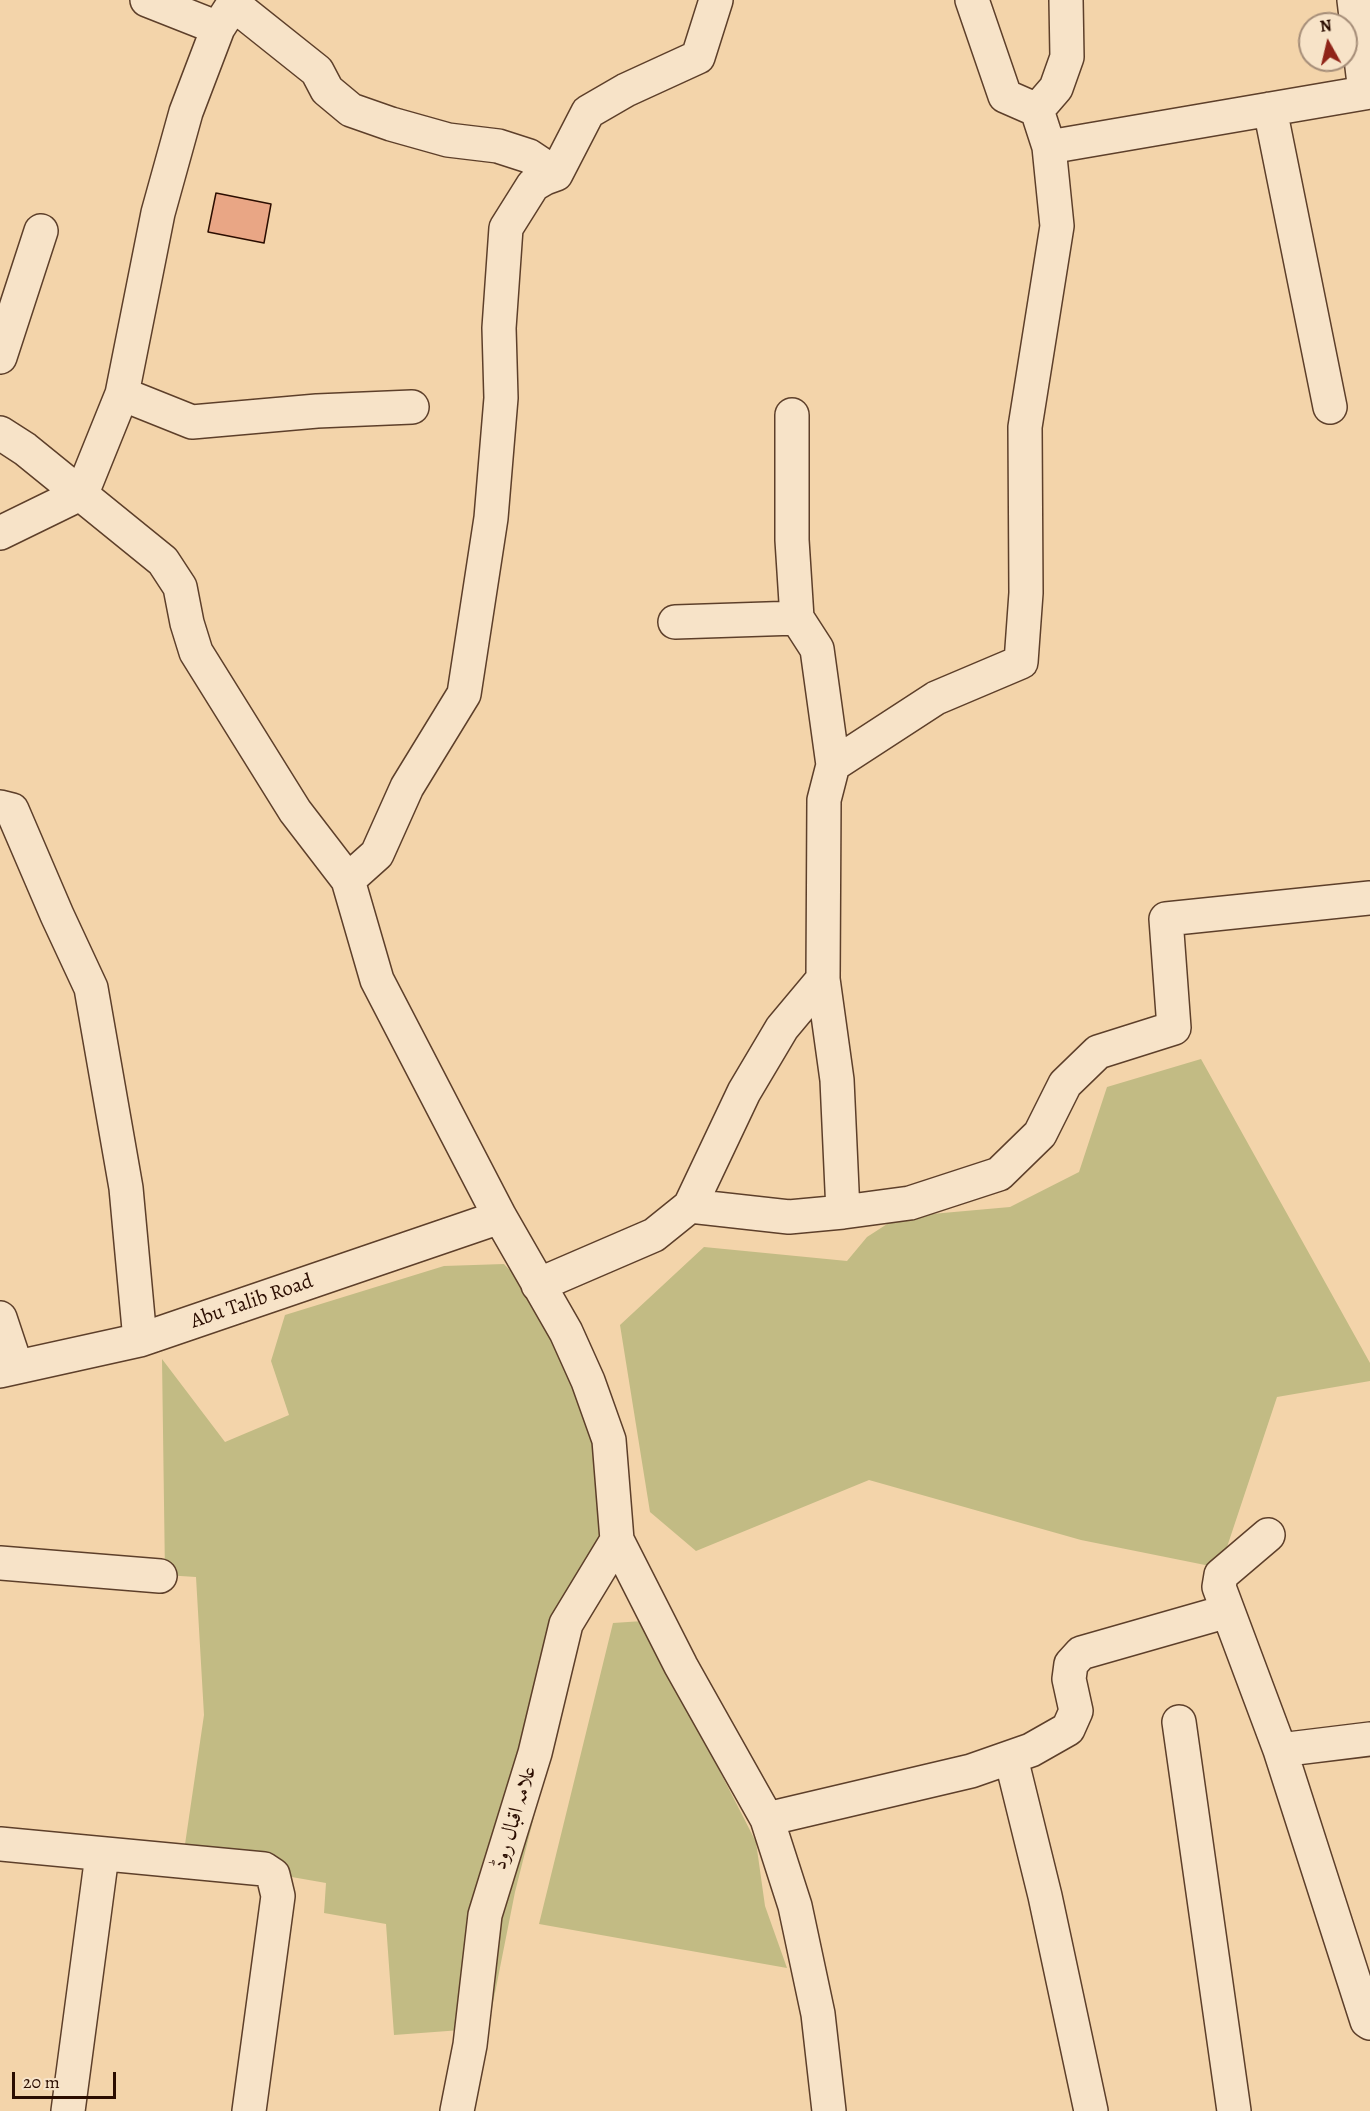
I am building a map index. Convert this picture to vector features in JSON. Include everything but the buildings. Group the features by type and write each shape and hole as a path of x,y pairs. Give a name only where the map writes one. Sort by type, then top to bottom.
{"street":[{"path":"147,0 229,11 316,71 327,90 351,110 448,140 498,146 529,156 556,174"},
{"path":"348,880 377,854 407,787 464,694 491,518 501,398 499,328 506,228 533,186 544,178 556,174 588,112 626,90 698,57 716,0"},
{"path":"833,765 936,698 1021,662 1026,593 1025,427 1057,226 1049,147 1037,110 1005,96 972,0"},
{"path":"1037,110 1056,88 1067,57 1066,0"},
{"path":"1049,147 1367,92 1354,0"},
{"path":"0,532 82,494 122,394 158,213 186,112 229,11"},
{"path":"1270,109 1330,407"},
{"path":"0,357 41,231"},
{"path":"122,394 192,422 317,411 412,406"},
{"path":"792,415 792,540 797,618 817,649 833,765 824,800 823,979 837,1080 843,1212"},
{"path":"0,433 25,449 163,561 180,587 187,623 196,652 296,812 348,880 377,980 500,1217 566,1332 588,1381 609,1440 617,1540 681,1666 767,1819 800,1928 818,2014 829,2111"},
{"path":"675,622 797,618"},
{"path":"0,807 12,810 91,988 126,1188 140,1340"},
{"path":"690,1206 789,1217 843,1212 910,1203 999,1174 1040,1134 1065,1084 1098,1052 1174,1029 1166,919 1370,898"},
{"path":"538,1285 654,1234 690,1206 750,1083 782,1028 823,979"},
{"name":"Abu Talib Road","path":"8,1368 140,1340 500,1217"},
{"path":"0,1318 8,1368"},
{"path":"1268,1535 1221,1575 1219,1587 1280,1750 1367,2021 1370,2023"},
{"name":"علامہ اقبال روڈ","path":"457,2111 470,2045 485,1915 535,1753 566,1624 617,1540"},
{"path":"0,1563 160,1576"},
{"path":"767,1819 971,1771 1031,1750 1068,1729 1076,1712 1069,1679 1071,1664 1081,1653 1228,1611"},
{"path":"1179,1722 1234,2111"},
{"path":"1280,1750 1370,1739"},
{"path":"1011,1758 1045,1896 1091,2111"},
{"path":"0,1844 264,1869 273,1875 278,1896 249,2111"},
{"path":"68,2111 102,1855"}],"shaded area":[{"path":"1201,1059 1370,1363 1370,1381 1277,1397 1220,1568 1081,1540 869,1480 696,1551 650,1512 620,1325 704,1247 847,1261 867,1237 898,1217 1010,1207 1079,1172 1107,1087"},
{"path":"504,1264 553,1316 596,1420 609,1520 515,1892 488,2028 394,2035 386,1924 324,1913 326,1883 183,1858 204,1715 196,1577 165,1575 162,1359 225,1442 289,1415 271,1361 285,1315 444,1266"},
{"path":"643,1621 756,1842 765,1906 787,1968 539,1924 613,1623"}]}
